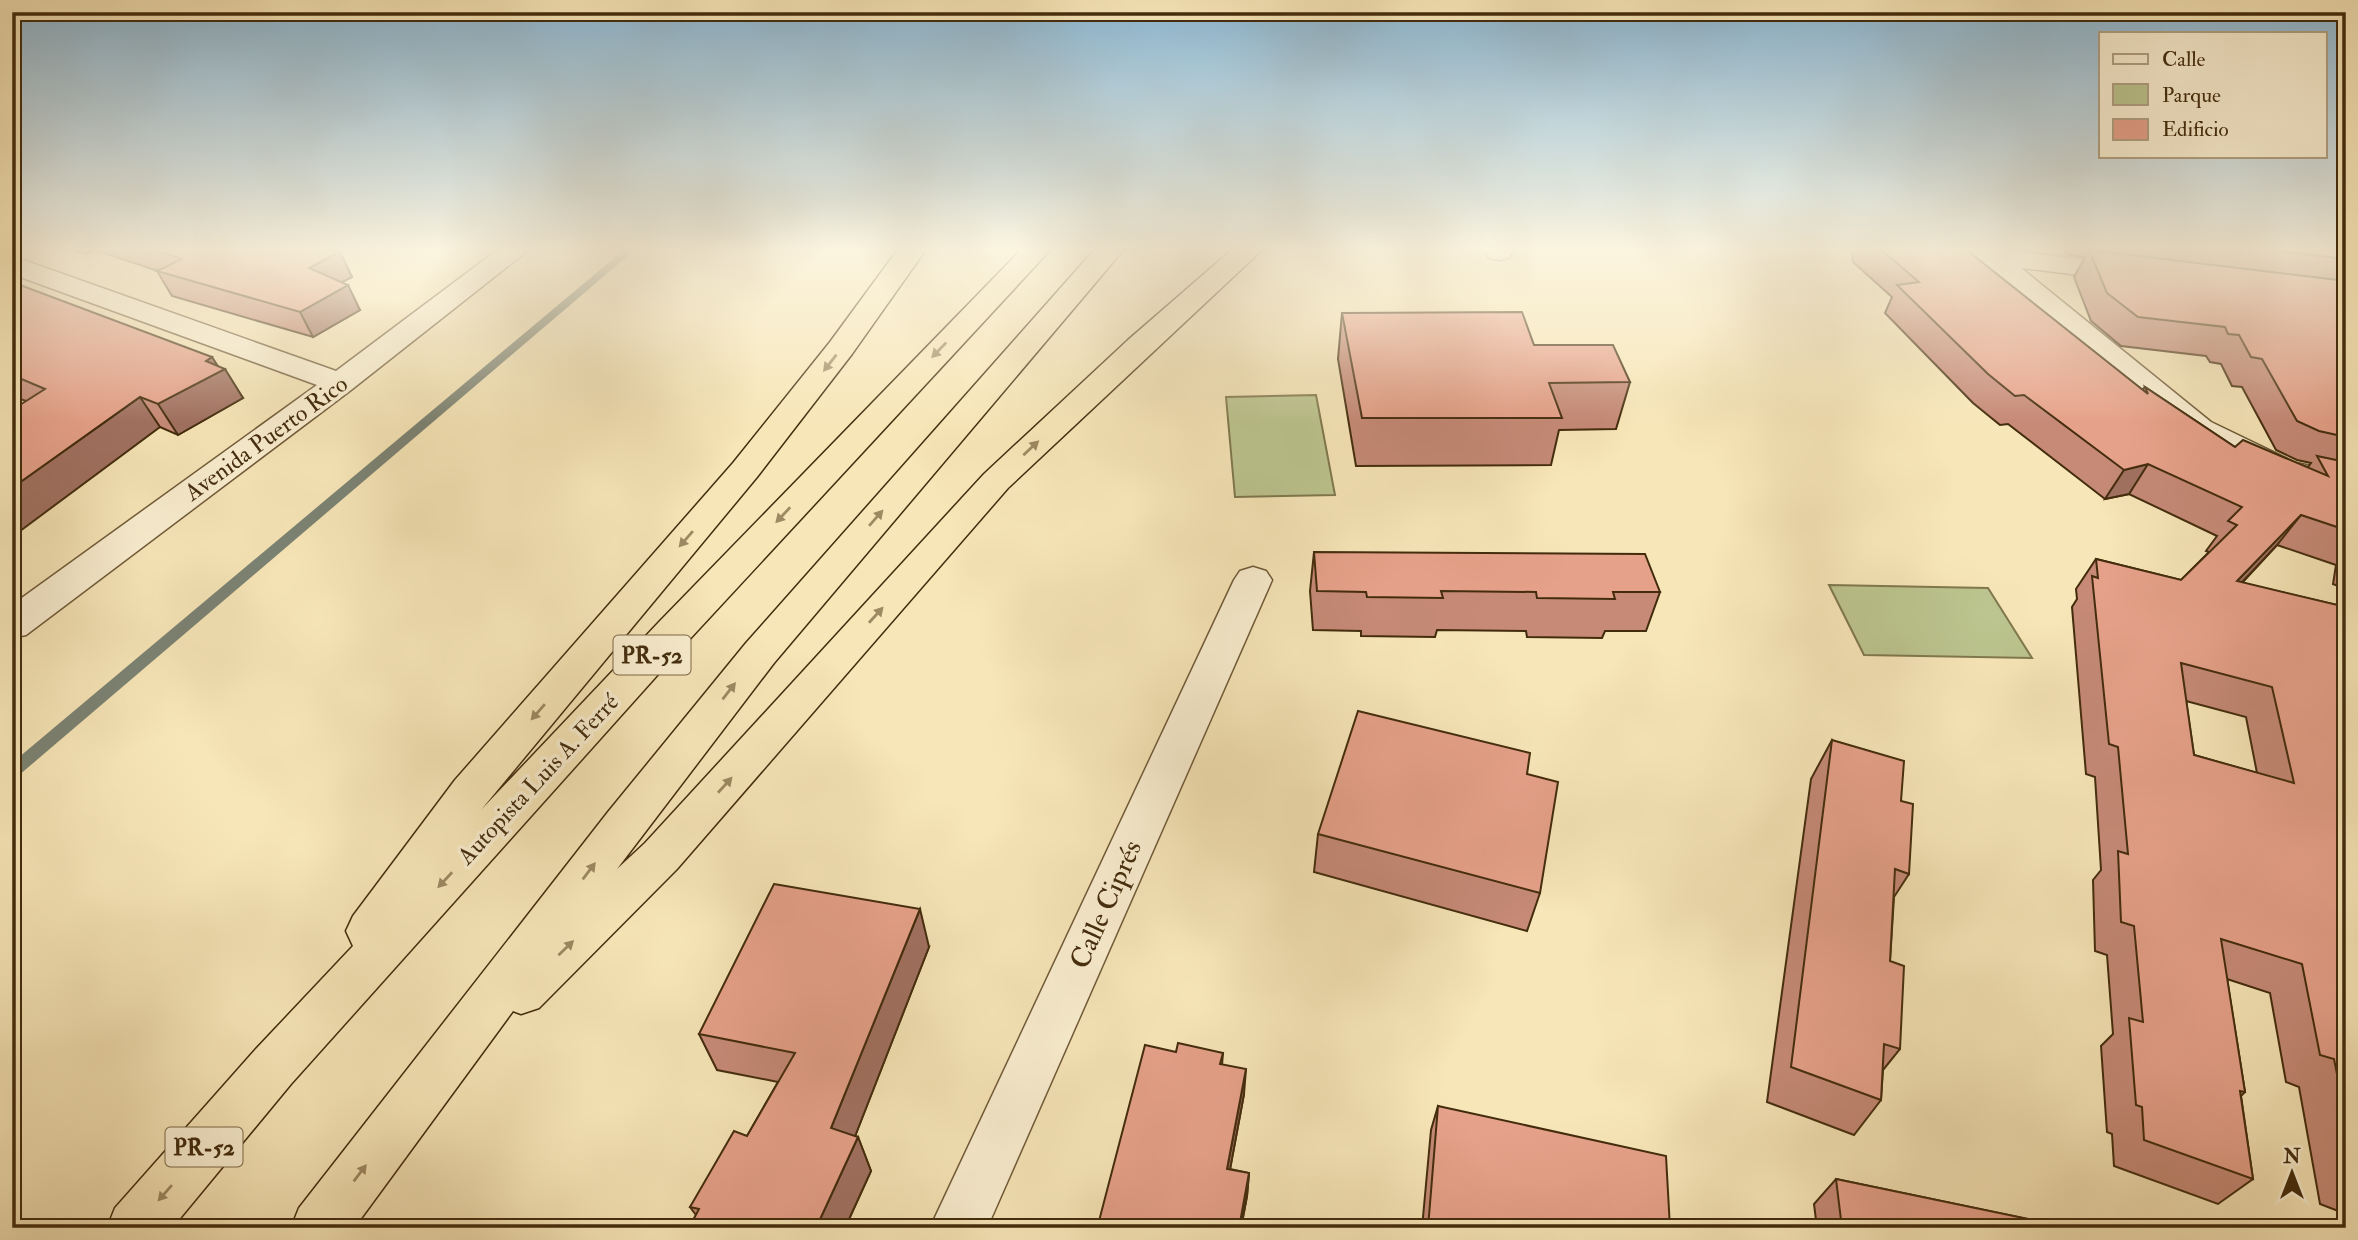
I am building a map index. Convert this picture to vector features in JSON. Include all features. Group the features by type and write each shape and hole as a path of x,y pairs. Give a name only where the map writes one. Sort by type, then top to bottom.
{"highway":[{"path":"273,1067 470,792 745,470 871,306"},
{"name":"Autopista Luis A. Ferré","path":"135,1228 273,1067 682,622 983,306"},
{"path":"319,1228 624,825 760,653 1061,306"},
{"path":"430,1081 661,856 996,481 1185,306"}],"street":[{"path":"127,306 340,383"},
{"name":"Avenida Puerto Rico","path":"12,625 441,306"},
{"path":"2050,306 2199,429 2286,471 2346,484"},
{"name":"Calle Ciprés","path":"958,1228 1253,580"}],"green space":[{"path":"1316,395 1335,495 1235,497 1226,397"},
{"path":"1829,585 1988,588 2032,658 1864,655"}],"building":[{"path":"12,306 76,306 212,357 206,361 225,369 158,404 140,397 12,488 12,410 45,389 12,375"},
{"path":"279,306 311,306 300,312"},
{"path":"1918,306 2037,306 2148,394 2145,387 2235,447 2243,440 2328,476 2317,456 2346,462 2346,530 2301,515 2237,581 2346,607 2346,1119 2334,1059 2320,1055 2302,964 2221,939 2245,1092 2240,1091 2253,1179 2144,1140 2142,1107 2136,1105 2129,1018 2143,1022 2134,926 2121,922 2118,851 2128,854 2118,747 2109,744 2092,576 2098,578 2096,559 2181,580 2237,525 2228,521 2242,507 2148,464 2124,470 2024,395 2015,396 1988,374","holes":["2181,663 2272,687 2294,783 2194,755"]},
{"path":"2124,306 2346,306 2346,437 2319,431 2297,421 2262,359 2251,357 2239,335 2228,334 2225,327 2138,317"},
{"path":"1522,312 1534,345 1613,345 1630,382 1549,383 1562,418 1362,418 1342,313"},
{"path":"1314,552 1645,554 1660,592 1613,592 1615,599 1537,598 1536,592 1441,591 1443,598 1367,597 1366,592 1317,591"},
{"path":"1358,711 1530,753 1527,774 1558,782 1540,893 1318,834"},
{"path":"1832,740 1904,761 1901,801 1913,804 1909,874 1895,869 1890,961 1904,966 1900,1049 1884,1044 1881,1100 1791,1067"},
{"path":"774,884 920,909 831,1128 858,1137 816,1228 689,1228 699,1209 690,1207 734,1131 747,1136 795,1053 699,1034"},
{"path":"1178,1043 1223,1053 1220,1064 1246,1069 1227,1169 1249,1173 1239,1228 1127,1228 1099,1221 1145,1045 1176,1052"},
{"path":"1438,1106 1666,1156 1670,1228 1428,1228"},
{"path":"1836,1179 2071,1228 1842,1228"},
{"path":"2141,1221 2173,1228 2143,1228"}],"waterway":[{"path":"12,772 564,306"}]}
